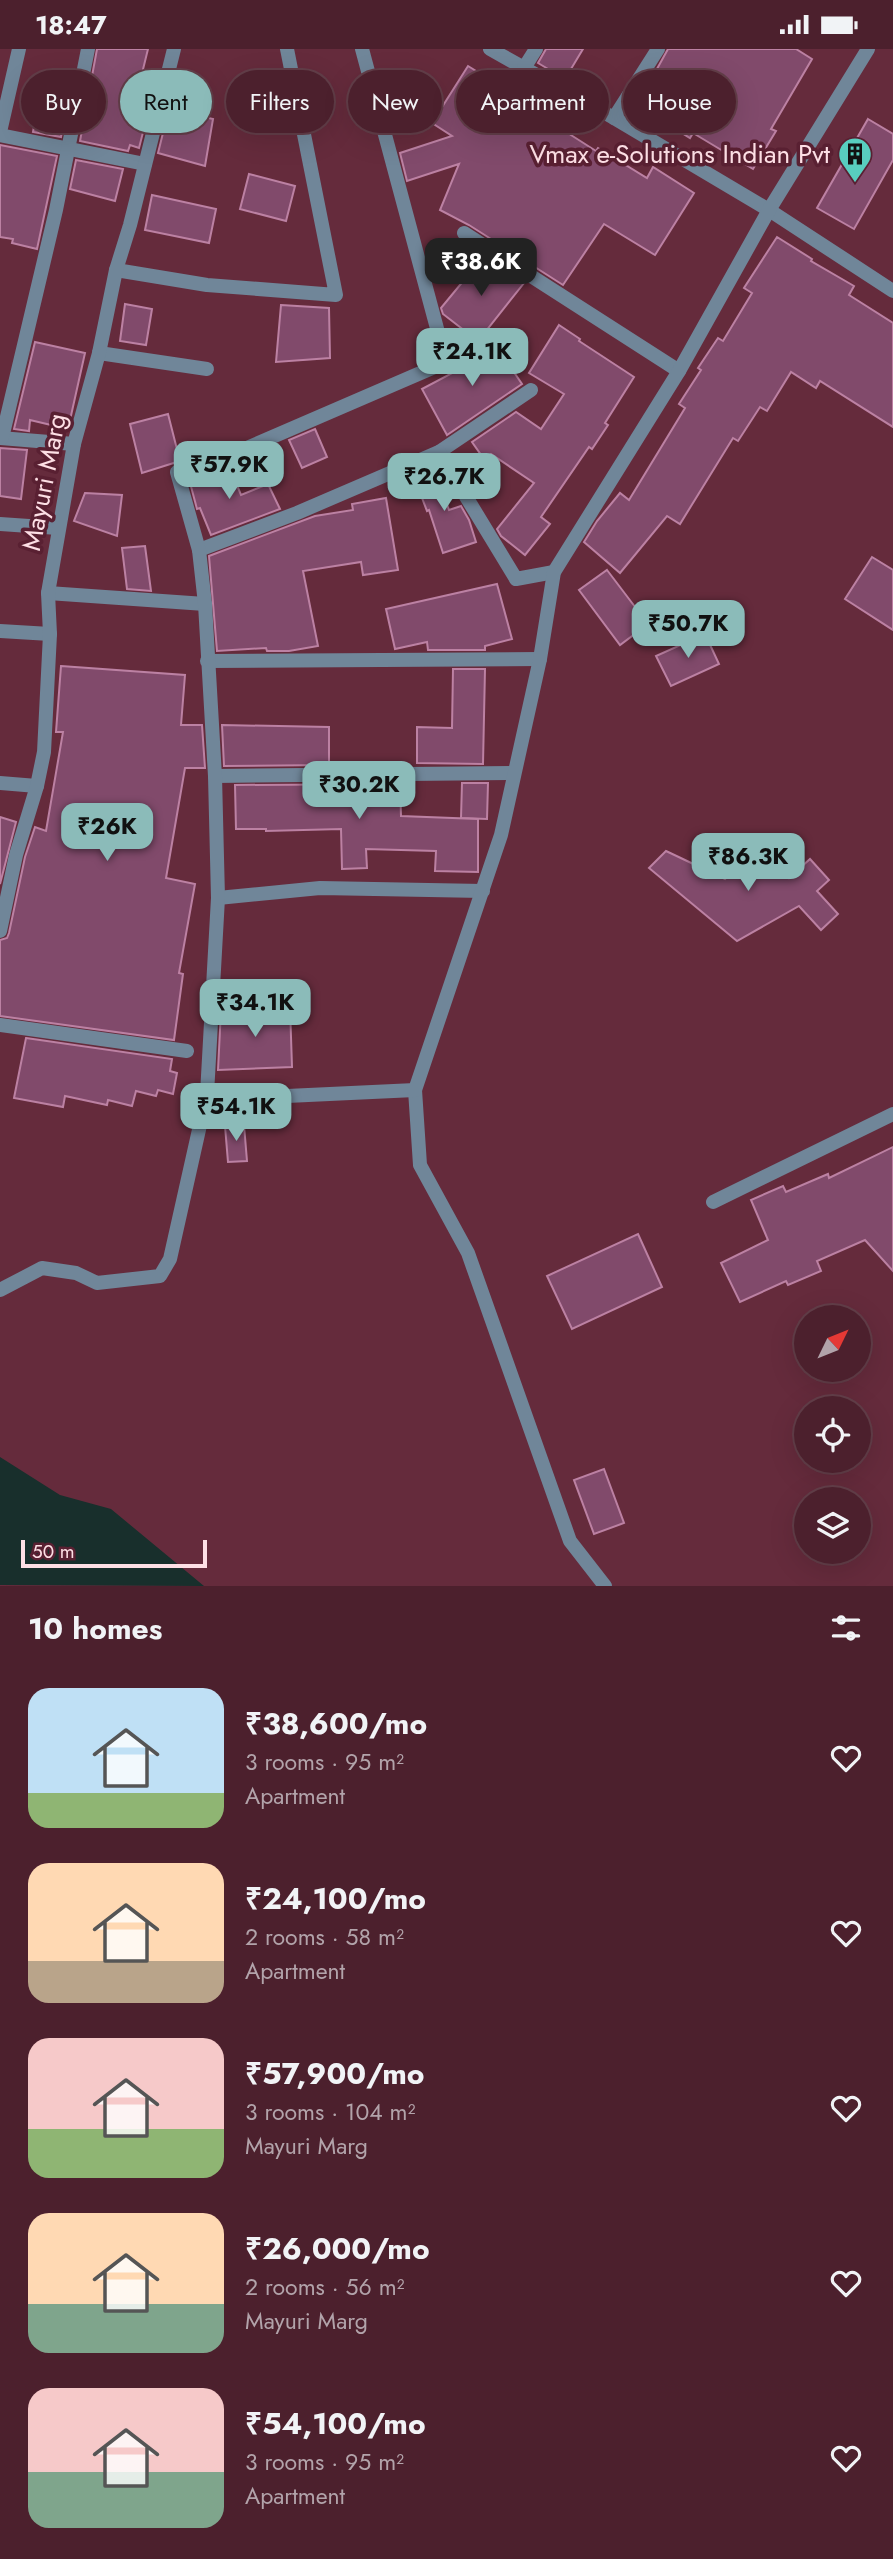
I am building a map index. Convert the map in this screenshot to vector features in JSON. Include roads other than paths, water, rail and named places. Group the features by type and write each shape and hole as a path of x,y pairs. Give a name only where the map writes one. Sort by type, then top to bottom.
{"street":[{"path":"19,49 0,133 145,164"},
{"path":"75,444 1,438 56,210 88,49"},
{"name":"Mayuri Marg","path":"0,931 16,855 37,786 44,752 50,634 48,593 58,529 116,270 174,49"},
{"path":"116,270 207,285 336,295 287,49"},
{"path":"0,1290 42,1268 76,1273 97,1283 160,1276 170,1259 207,1094 218,898 215,776 205,604 199,550 177,472 212,463 446,362 362,49"},
{"path":"490,49 614,118 769,210 893,291"},
{"path":"524,68 536,49"},
{"path":"614,118 658,49"},
{"path":"605,1586 570,1541 468,1253 420,1165 415,1090 501,835 540,659 554,572 679,371 769,210 868,49"},
{"path":"464,233 679,371"},
{"path":"99,353 207,369"},
{"path":"199,550 297,513 439,452 531,390"},
{"path":"439,452 516,579 554,572"},
{"path":"0,524 58,529"},
{"path":"48,593 205,604"},
{"path":"0,631 50,634"},
{"path":"207,661 540,659"},
{"path":"215,776 514,773"},
{"path":"0,783 37,786"},
{"path":"218,898 320,888 484,891"},
{"path":"0,1025 187,1051"},
{"path":"207,1094 286,1096 415,1090"},
{"path":"713,1202 893,1114"}],"place":[{"name":"Vmax e-Solutions Indian Pvt","path":"855,184"}]}
